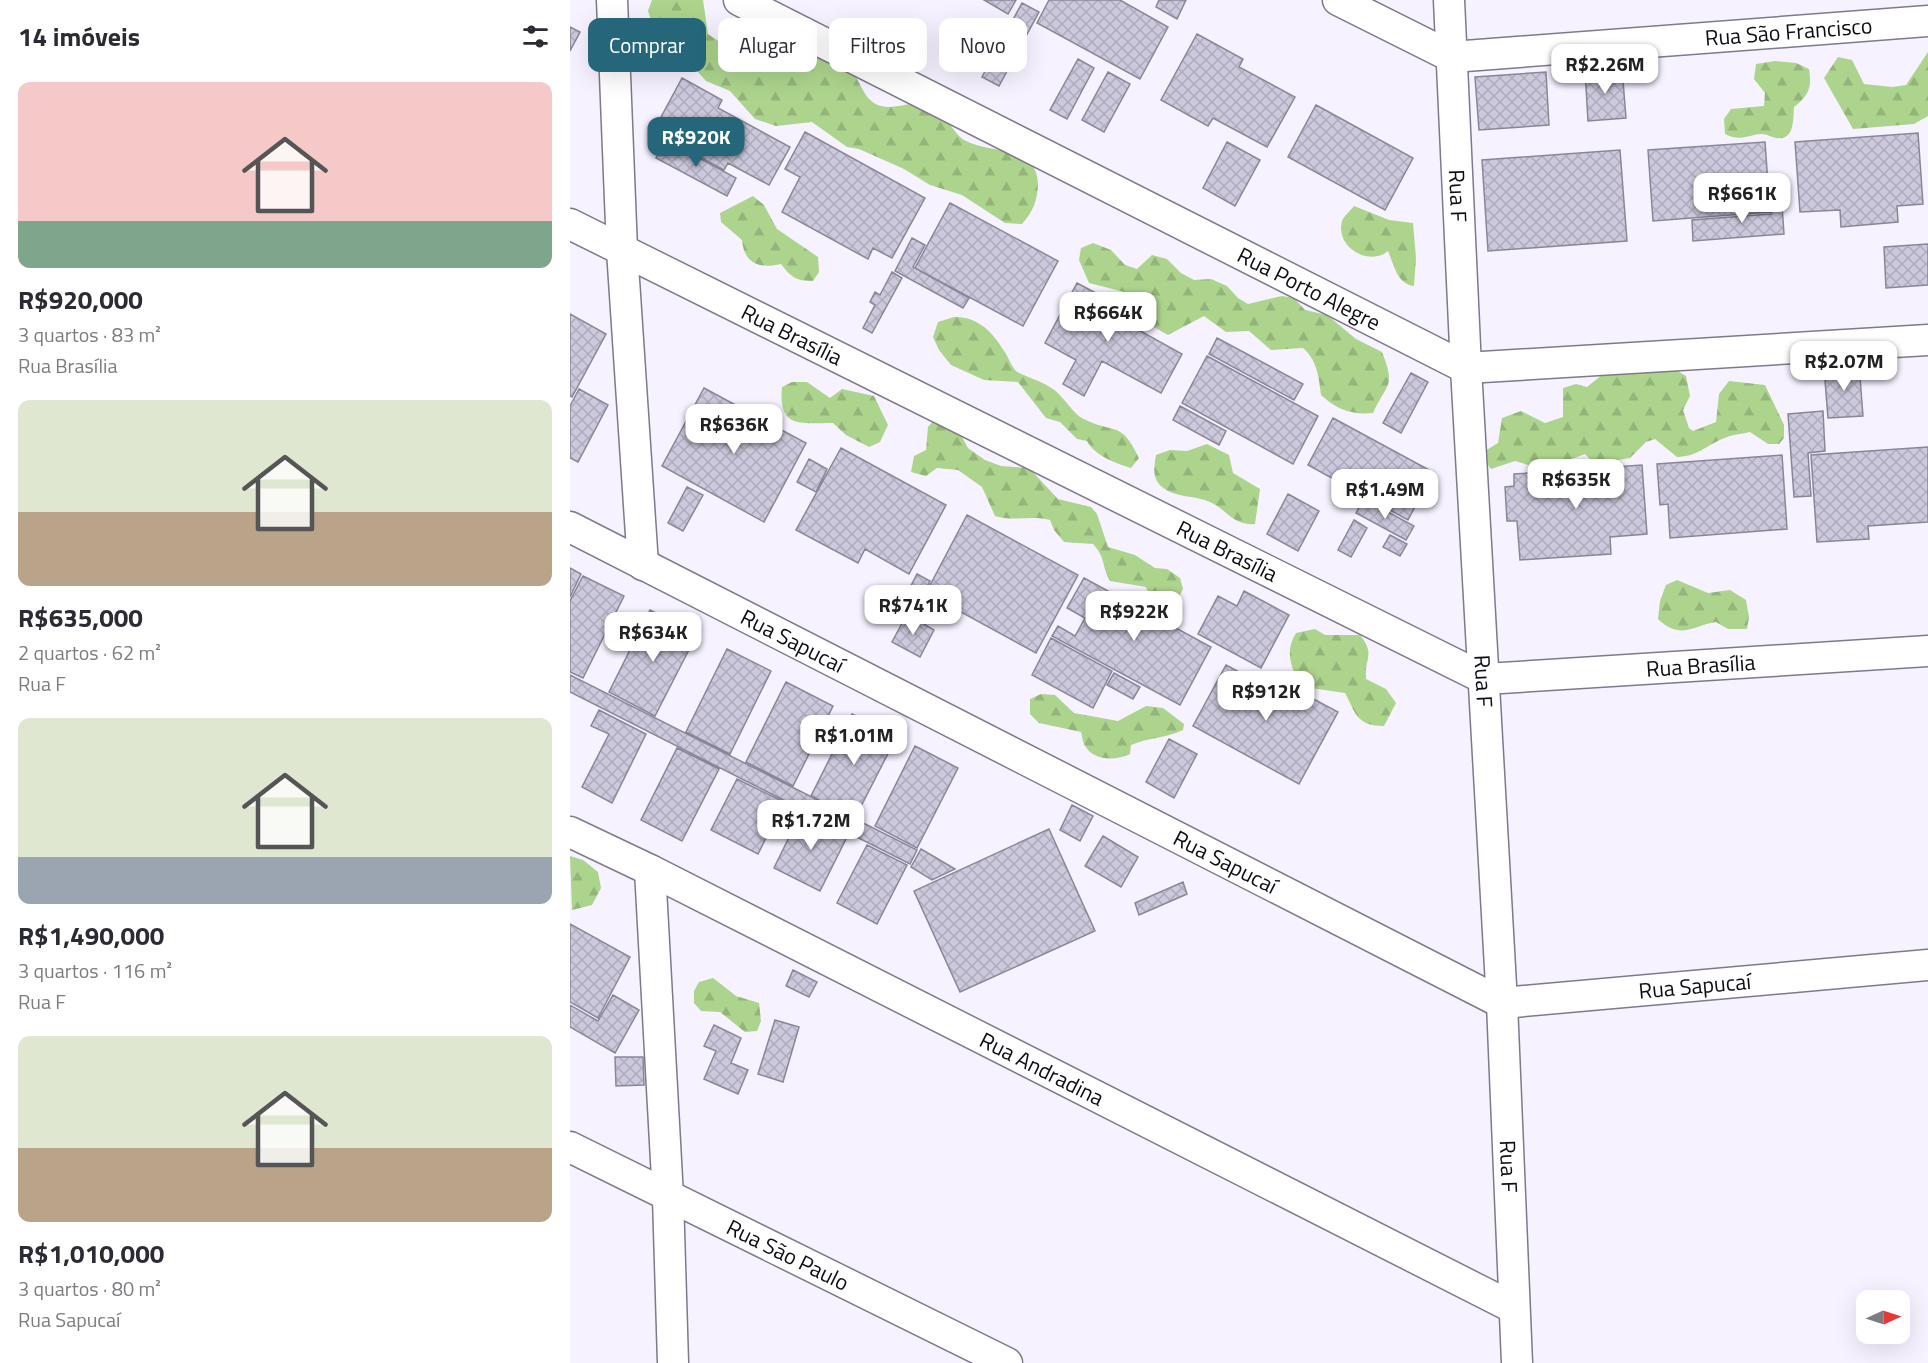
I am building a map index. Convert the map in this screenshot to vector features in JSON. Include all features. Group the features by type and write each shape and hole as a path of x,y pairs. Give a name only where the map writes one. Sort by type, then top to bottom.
{"street":[{"path":"612,0 622,250 643,566"},
{"name":"Rua Porto Alegre","path":"739,0 1466,368"},
{"path":"1338,0 1452,57"},
{"name":"Rua F","path":"1449,0 1466,368 1503,1003 1516,1363"},
{"name":"Rua São Francisco","path":"1452,57 1928,21"},
{"name":"Rua Brasília","path":"570,224 1485,679 1928,651"},
{"path":"1466,368 1928,340"},
{"name":"Rua Sapucaí","path":"570,526 643,566 1503,1003 1928,965"},
{"name":"Rua Andradina","path":"570,832 650,870 1514,1308"},
{"path":"650,870 668,1197 673,1363"},
{"name":"Rua São Paulo","path":"570,1147 1007,1363"}],"green space":[{"path":"652,0 703,0 706,18 650,18 648,11"},
{"path":"706,20 708,34 718,40 718,72 817,72 817,47 829,55 829,72 852,72 868,98 876,104 893,107 916,103 927,104 939,112 957,134 966,141 1021,156 1035,171 1038,183 1036,200 1022,224 1005,223 962,195 930,185 904,169 859,149 847,147 812,122 776,126 755,119 730,91 706,81 698,72 706,72"},
{"path":"1928,52 1928,116 1914,124 1853,129 1824,78 1838,57 1852,60 1864,84 1892,87 1906,85"},
{"path":"1775,61 1796,63 1809,69 1808,91 1794,107 1790,133 1782,138 1762,134 1735,138 1725,134 1724,119 1731,109 1764,106 1765,93 1754,79 1756,64"},
{"path":"753,196 764,205 777,229 818,257 819,272 813,281 794,277 781,264 766,266 754,263 746,255 742,240 721,222 720,213"},
{"path":"1354,206 1389,220 1413,223 1416,258 1414,286 1400,278 1388,251 1372,257 1355,252 1348,246 1341,230 1342,221"},
{"path":"1093,243 1111,250 1125,265 1137,269 1152,255 1167,259 1181,273 1194,280 1211,279 1227,286 1238,298 1248,304 1282,296 1294,298 1305,310 1327,315 1356,339 1382,352 1389,379 1386,390 1373,413 1345,410 1321,395 1314,363 1303,348 1271,350 1249,331 1226,332 1204,316 1168,335 1152,326 1144,297 1089,283 1079,260 1081,248"},
{"path":"954,317 970,319 984,326 1000,344 1016,371 1053,389 1082,418 1116,430 1127,438 1139,458 1131,468 1106,458 1095,451 1087,441 1077,439 1060,422 1046,418 1018,382 984,380 951,365 939,350 933,337 938,322"},
{"path":"1608,370 1676,370 1686,376 1690,396 1683,410 1689,428 1693,431 1716,422 1719,394 1729,381 1765,385 1784,425 1784,438 1779,444 1768,444 1750,432 1725,438 1696,453 1677,457 1655,439 1646,442 1630,458 1594,464 1585,454 1552,466 1538,468 1515,461 1491,469 1483,459 1485,451 1498,443 1502,418 1521,411 1545,423 1563,417 1563,388 1576,384 1587,387"},
{"path":"792,382 807,382 830,398 842,389 874,396 888,425 880,442 869,447 846,435 833,423 801,423 788,417 782,401 782,387"},
{"path":"934,420 957,428 968,448 985,460 1001,466 1029,468 1058,499 1091,507 1097,514 1108,547 1135,555 1155,568 1167,569 1180,578 1183,589 1177,601 1164,604 1151,600 1146,587 1110,581 1100,553 1093,544 1064,542 1054,530 1050,520 995,516 982,487 958,470 937,468 926,476 911,472 914,456 926,450 928,427"},
{"path":"1207,444 1229,455 1233,473 1260,489 1255,524 1242,523 1210,502 1172,493 1158,483 1154,472 1156,455 1170,450 1187,451"},
{"path":"1677,580 1708,593 1730,590 1746,600 1749,617 1747,629 1728,629 1716,622 1687,630 1666,626 1658,619 1660,601 1666,585"},
{"path":"1315,629 1325,635 1360,635 1365,642 1368,652 1366,679 1386,689 1396,703 1384,726 1368,724 1358,717 1345,693 1304,687 1299,681 1291,661 1292,640 1296,633"},
{"path":"1041,694 1055,695 1074,713 1118,721 1146,706 1163,708 1184,724 1183,730 1131,745 1130,754 1124,756 1100,757 1094,755 1085,746 1081,732 1039,723 1030,714 1030,699"},
{"path":"570,856 583,860 598,872 601,888 592,905 572,910"},
{"path":"713,978 736,996 759,1003 761,1021 757,1031 745,1032 720,1012 701,1011 694,1003 694,991 699,982"}],"building":[{"path":"984,0 1016,0 1008,14"},
{"path":"1049,0 1120,0 1168,27 1140,79 1037,23"},
{"path":"1159,0 1186,0 1177,19 1156,7"},
{"path":"1022,3 1039,12 1027,34 1027,18 1014,18"},
{"path":"570,27 580,32 570,51"},
{"path":"1197,34 1243,59 1239,67 1295,97 1267,147 1213,118 1208,126 1161,100"},
{"path":"1078,59 1094,68 1067,119 1050,110"},
{"path":"1622,68 1626,118 1588,121 1585,71"},
{"path":"985,72 1007,72 999,86 982,77"},
{"path":"1108,72 1130,84 1104,132 1082,120"},
{"path":"1546,72 1549,125 1479,130 1475,77"},
{"path":"682,78 722,100 718,108 790,147 769,185 728,163 724,170 653,132"},
{"path":"1316,105 1413,158 1385,210 1288,157"},
{"path":"805,132 925,198 892,258 873,248 868,259 782,212 800,177 785,169"},
{"path":"1918,133 1923,204 1897,206 1898,222 1841,227 1840,210 1800,212 1795,142"},
{"path":"666,140 736,178 727,196 656,158"},
{"path":"1227,142 1260,160 1235,206 1203,188"},
{"path":"1765,142 1770,212 1653,221 1648,150"},
{"path":"1620,150 1627,241 1488,251 1482,160"},
{"path":"1781,191 1784,234 1693,241 1692,220 1771,214 1769,192"},
{"path":"950,203 1058,261 1023,326 915,268"},
{"path":"912,238 925,245 913,267 969,298 963,308 895,271"},
{"path":"1928,244 1928,285 1886,288 1884,247"},
{"path":"892,272 902,278 872,333 863,328 875,305 870,302 875,292 880,295"},
{"path":"1077,283 1139,316 1133,327 1182,354 1161,393 1102,361 1084,396 1063,384 1076,360 1045,343"},
{"path":"570,314 606,334 572,397 570,396"},
{"path":"1217,338 1303,384 1294,400 1209,354"},
{"path":"1207,356 1318,416 1293,464 1182,403"},
{"path":"1859,365 1863,416 1828,418 1824,368"},
{"path":"1411,373 1428,382 1401,433 1383,423"},
{"path":"704,388 806,443 764,522 662,466"},
{"path":"579,389 608,405 578,462 570,458 570,406"},
{"path":"1180,406 1226,431 1219,445 1173,420"},
{"path":"1823,411 1825,451 1808,453 1811,496 1794,497 1788,414"},
{"path":"1333,418 1433,472 1408,520 1308,465"},
{"path":"1928,447 1928,522 1868,526 1869,539 1817,542 1811,455"},
{"path":"841,448 946,505 909,574 865,549 858,563 796,530"},
{"path":"1782,455 1787,529 1670,538 1668,504 1660,505 1657,464"},
{"path":"809,459 827,469 816,492 797,482"},
{"path":"1642,465 1647,534 1610,537 1611,554 1520,560 1517,521 1507,521 1505,487 1514,486 1514,474"},
{"path":"687,487 703,495 683,531 668,523"},
{"path":"1288,494 1319,511 1298,551 1267,534"},
{"path":"1364,499 1414,526 1406,540 1356,513"},
{"path":"967,515 1078,575 1036,653 926,593"},
{"path":"1354,520 1367,528 1351,557 1338,550"},
{"path":"1390,535 1407,544 1400,556 1383,547"},
{"path":"570,568 581,574 570,597"},
{"path":"917,574 930,581 924,593 932,597 925,611 904,599"},
{"path":"583,576 624,596 583,678 570,672 570,601"},
{"path":"1084,578 1211,647 1180,705 1052,636 1058,626 1075,636 1085,618 1067,608"},
{"path":"881,586 901,597 891,615 871,604"},
{"path":"1244,591 1289,615 1261,668 1198,634 1218,596 1237,606"},
{"path":"650,610 697,634 655,716 609,692"},
{"path":"907,614 934,630 920,657 892,642"},
{"path":"1051,638 1112,671 1093,708 1032,675"},
{"path":"727,649 771,671 730,754 686,732"},
{"path":"1226,665 1263,685 1269,675 1338,712 1299,784 1193,726"},
{"path":"1114,673 1140,687 1133,699 1107,685"},
{"path":"570,675 917,850 910,864 570,692"},
{"path":"786,682 833,706 793,786 746,762"},
{"path":"599,710 646,734 612,803 582,787 609,734 591,726"},
{"path":"852,714 897,736 855,818 811,796"},
{"path":"1169,739 1197,754 1174,798 1146,782"},
{"path":"915,746 958,768 917,848 875,826"},
{"path":"677,748 719,769 682,841 641,820"},
{"path":"737,779 784,802 758,854 711,830"},
{"path":"1072,805 1093,816 1080,841 1060,830"},
{"path":"802,811 848,835 820,891 774,868"},
{"path":"1049,829 1095,931 960,992 914,891"},
{"path":"1103,836 1138,857 1121,887 1085,866"},
{"path":"867,845 907,865 877,924 837,903"},
{"path":"921,849 955,869 932,880 911,867"},
{"path":"1183,882 1187,894 1139,915 1135,903"},
{"path":"570,924 630,957 598,1018 570,1002"},
{"path":"793,970 817,982 809,997 786,986"},
{"path":"613,995 639,1010 615,1053 570,1027 570,1005 598,1021"},
{"path":"775,1020 799,1027 783,1082 758,1074"},
{"path":"714,1025 741,1038 731,1063 748,1070 738,1094 704,1079 716,1051 704,1046"},
{"path":"615,1057 643,1057 644,1085 616,1086"}]}
